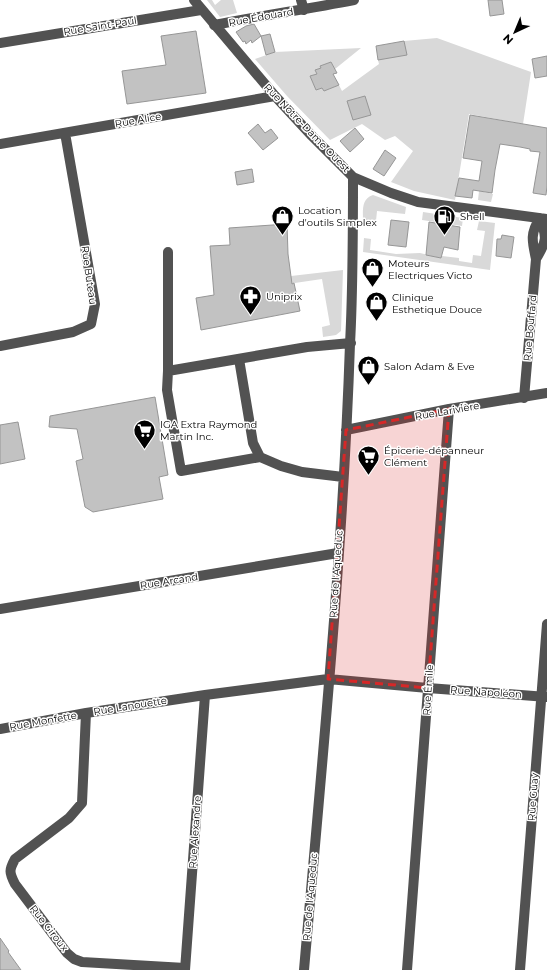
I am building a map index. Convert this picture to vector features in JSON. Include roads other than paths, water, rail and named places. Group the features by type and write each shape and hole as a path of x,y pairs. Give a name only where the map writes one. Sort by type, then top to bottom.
{"street":[{"name":"Rue Notre-Dame Ouest","path":"194,0 275,96 353,177 391,193 418,202 544,218"},
{"name":"Rue Édouard","path":"214,25 303,5 354,0"},
{"name":"Rue Saint-Paul","path":"0,43 201,10"},
{"name":"Rue Alice","path":"0,144 275,96"},
{"name":"Rue Buteau","path":"0,346 73,332 91,324 95,304 65,132"},
{"name":"Rue de l'Aqueduc","path":"304,970 338,553 346,430 350,343 353,177"},
{"name":"Rue Bouffard","path":"524,398 536,259 532,242 533,228 544,218"},
{"path":"168,252 167,390 181,471 260,457 281,466 302,472 343,477"},
{"path":"168,370 307,347 350,343"},
{"path":"239,359 253,443 260,457"},
{"name":"Rue Larivière","path":"346,430 449,409 524,398 547,393"},
{"name":"Rue Émile","path":"407,970 449,409"},
{"name":"Rue Arcand","path":"0,609 338,553"},
{"name":"Rue Guay","path":"520,970 544,696 547,624"},
{"name":"Rue Napoléon","path":"328,679 544,696"},
{"name":"Rue Lanouette","path":"15,884 10,868 15,859 69,818 82,803 86,713 205,695 328,679"},
{"name":"Rue Alexandre","path":"185,969 205,695"},
{"name":"Rue Monfette","path":"0,729 86,713"},
{"name":"Rue Giroux","path":"15,884 67,953 74,959 82,962 185,969"}],"place":[{"name":"Location d'outils Simplex","path":"283,236"},
{"name":"Shell","path":"444,236"},
{"name":"Moteurs Electriques Victo","path":"373,288"},
{"name":"Uniprix","path":"250,316"},
{"name":"Clinique Esthetique Douce","path":"377,322"},
{"name":"Salon Adam & Eve","path":"368,386"},
{"name":"IGA Extra Raymond Martin Inc.","path":"144,450"},
{"name":"Épicerie-dépanneur Clément","path":"368,476"}]}
